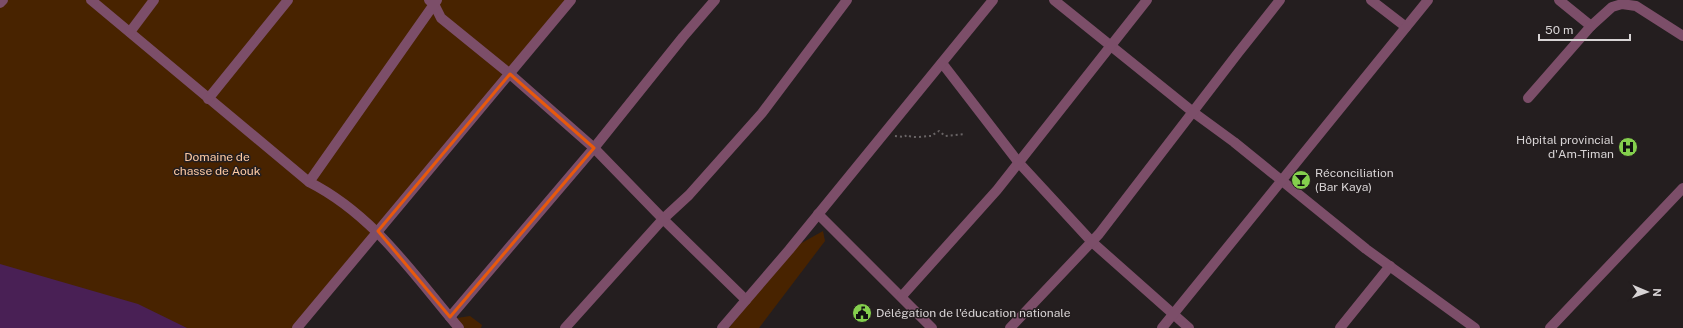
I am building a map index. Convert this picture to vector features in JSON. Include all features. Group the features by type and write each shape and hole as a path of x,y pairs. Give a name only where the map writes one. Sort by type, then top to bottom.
{"street":[{"path":"0,3 3,0"},
{"path":"91,0 309,182 342,202 378,231 459,328"},
{"path":"130,32 154,0"},
{"path":"208,99 288,0"},
{"path":"297,328 571,0"},
{"path":"450,318 594,148 714,0"},
{"path":"565,328 663,220 689,195 762,112 847,0"},
{"path":"722,328 818,214 993,0"},
{"path":"1054,0 1193,112 1282,180 1366,249 1475,328"},
{"path":"902,296 997,190 1147,0"},
{"path":"1010,328 1092,242 1280,0"},
{"path":"1371,0 1406,27"},
{"path":"1162,328 1428,0"},
{"path":"1559,0 1591,26"},
{"path":"309,182 433,1"},
{"path":"433,1 441,18 510,74 594,148 663,220 746,300"},
{"path":"1528,98 1591,26 1612,7 1622,4 1636,6 1683,36"},
{"path":"942,63 1019,163 1092,242 1174,313 1189,328"},
{"path":"1550,328 1683,188"},
{"path":"818,214 902,296 932,328"},
{"path":"1340,328 1390,266"}],"path":[{"path":"884,134 904,137 907,135 914,138 922,135 931,136 939,131 945,136 965,134"}],"highlighted area":[{"path":"510,74 594,148 450,317 378,231"}],"green space":[{"name":"Domaine de chasse de Aouk","path":"0,0 571,0 297,328 0,328"},
{"path":"823,231 825,241 759,328 729,328 789,250"},
{"path":"470,316 482,325 481,328 452,328 457,318"}],"shaded area":[{"path":"0,264 138,304 187,328 0,328"}],"place":[{"name":"Hôpital provincial d'Am-Timan","path":"1628,147"},
{"name":"Réconciliation (Bar Kaya)","path":"1301,180"},
{"name":"Délégation de l'éducation nationale","path":"862,313"}]}
